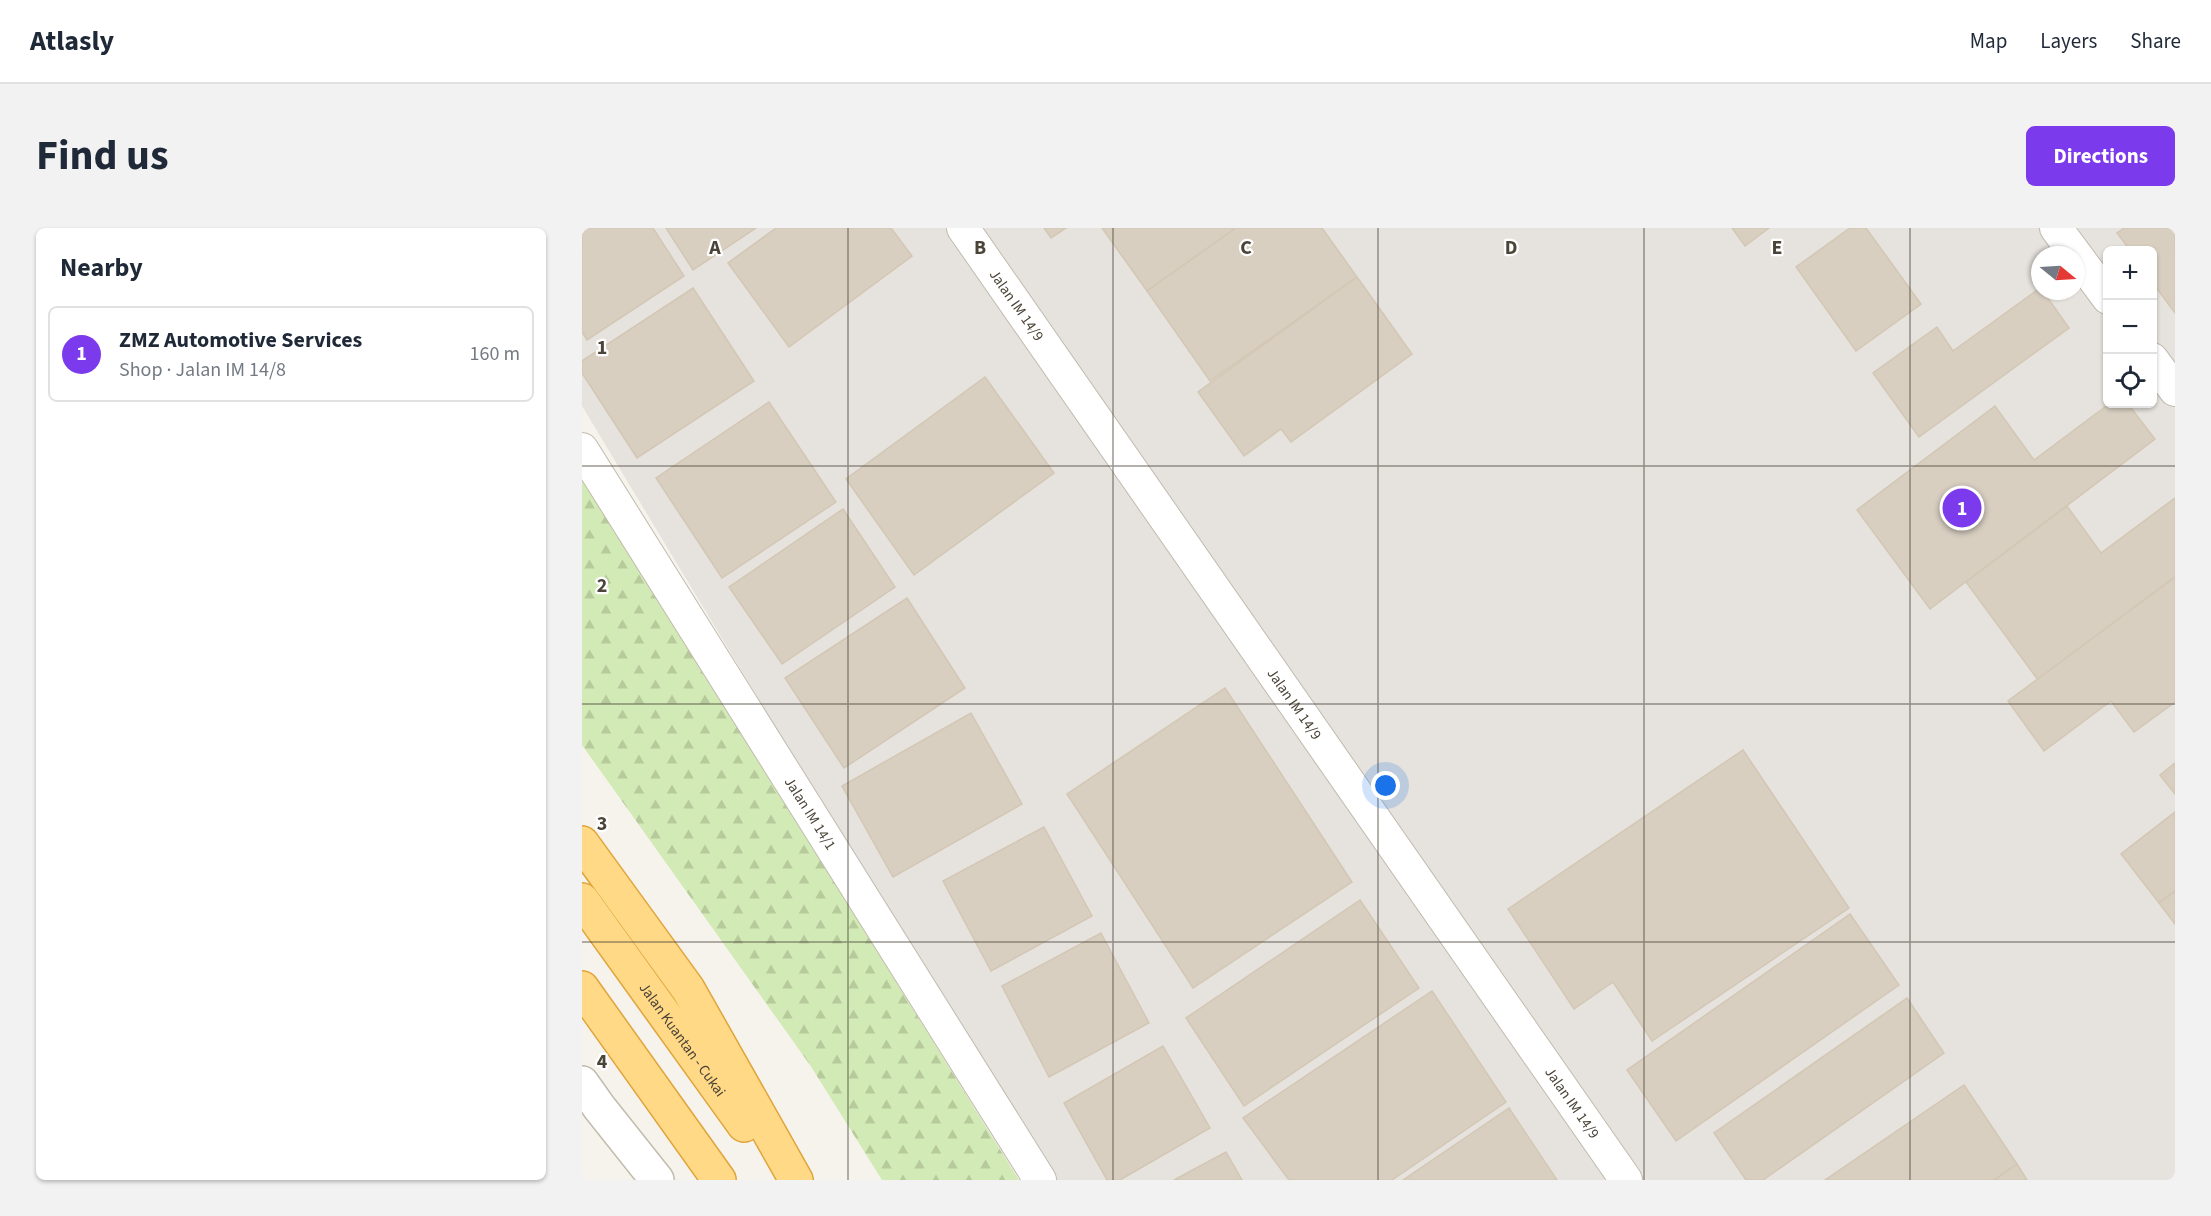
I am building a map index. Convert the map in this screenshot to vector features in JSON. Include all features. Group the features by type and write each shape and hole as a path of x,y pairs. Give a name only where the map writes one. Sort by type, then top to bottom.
{"highway":[{"path":"582,843 688,989 796,1180"},
{"name":"Jalan Kuantan - Cukai","path":"582,900 784,1180"},
{"path":"582,988 718,1180"},
{"path":"582,1018 718,1180"}],"street":[{"name":"Jalan IM 14/9","path":"963,228 1626,1180"},
{"path":"2056,228 2103,291"},
{"path":"2157,366 2175,390"},
{"name":"Jalan IM 14/1","path":"582,449 1040,1180"},
{"path":"582,1083 657,1180"}],"shaded area":[{"path":"582,228 2175,228 2175,1180 1048,1180 582,406"}],"green space":[{"path":"582,476 1019,1180 882,1180 810,1065 582,745"}],"building":[{"path":"582,228 653,228 684,276 587,340 582,332"},
{"path":"666,228 756,228 693,270"},
{"path":"776,228 891,228 912,256 789,347 728,263"},
{"path":"1044,228 1066,228 1051,238"},
{"path":"1102,228 1236,228 1147,291"},
{"path":"1236,228 1322,228 1357,277 1210,381 1147,291"},
{"path":"1732,228 1769,228 1745,246"},
{"path":"1850,228 1866,228 1921,304 1856,351 1796,267"},
{"path":"2124,228 2175,228 2175,313 2157,289 2157,246 2127,246 2117,233"},
{"path":"1357,277 1412,354 1291,442 1281,429 1244,456 1198,392"},
{"path":"693,288 754,381 637,458 582,373 582,361"},
{"path":"2031,295 2031,300 2049,300 2069,328 1919,437 1873,373 1937,327 1953,351"},
{"path":"985,377 1054,473 914,575 846,479"},
{"path":"769,402 836,502 722,578 656,478"},
{"path":"1995,406 2034,460 2104,408 2131,408 2155,439 1930,609 1857,510"},
{"path":"2175,498 2175,577 2038,680 1966,582 2067,506 2101,553"},
{"path":"843,509 895,587 782,664 729,587"},
{"path":"2175,577 2175,702 2134,732 2111,701 2044,751 2008,701"},
{"path":"907,598 965,688 844,768 785,678"},
{"path":"1225,688 1352,882 1193,988 1067,794"},
{"path":"971,713 1022,804 893,877 842,786"},
{"path":"1743,750 1849,908 1652,1041 1613,982 1574,1009 1508,909"},
{"path":"2175,763 2175,794 2160,775"},
{"path":"2175,812 2175,891 2159,903 2121,854"},
{"path":"1044,827 1092,916 991,971 943,881"},
{"path":"2175,891 2175,924 2159,903"},
{"path":"1360,900 1419,988 1244,1106 1186,1018"},
{"path":"1850,914 1899,985 1676,1141 1627,1070"},
{"path":"1101,933 1149,1023 1049,1077 1002,986"},
{"path":"1432,991 1506,1102 1392,1180 1289,1180 1243,1118"},
{"path":"1907,998 1944,1053 1763,1180 1746,1180 1714,1133"},
{"path":"1163,1046 1210,1128 1120,1180 1107,1180 1064,1103"},
{"path":"1964,1085 2017,1164 1994,1180 1825,1180"},
{"path":"1509,1108 1557,1180 1403,1180"},
{"path":"1226,1152 1242,1180 1174,1180"},
{"path":"2017,1164 2027,1180 1994,1180"}],"place":[{"name":"ZMZ Automotive Services","path":"1962,508"}]}
